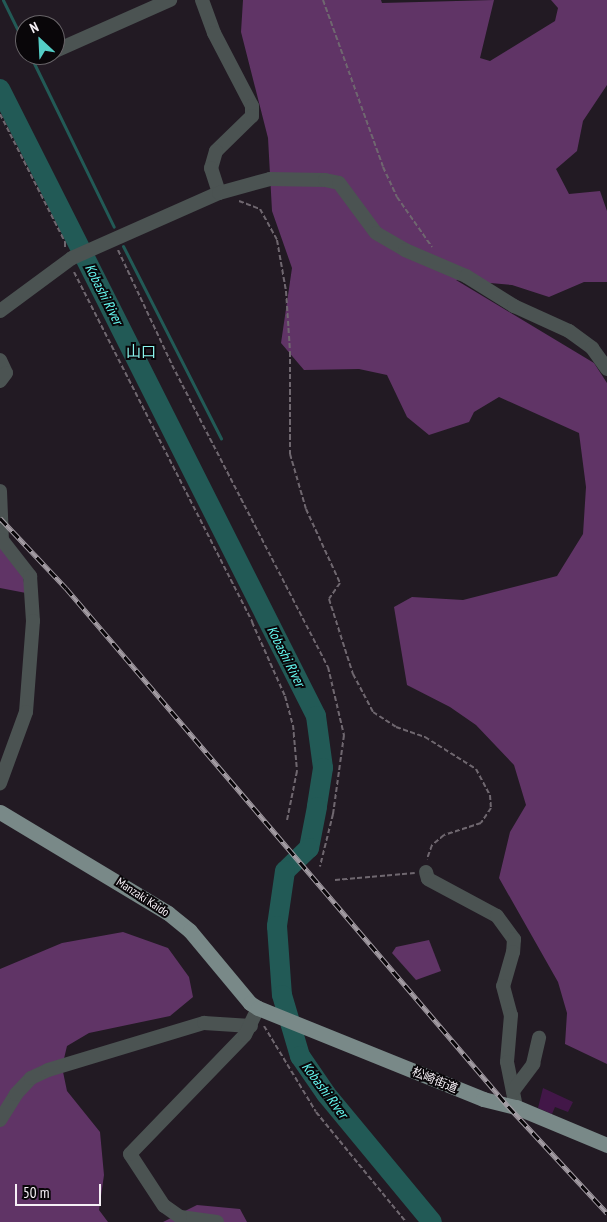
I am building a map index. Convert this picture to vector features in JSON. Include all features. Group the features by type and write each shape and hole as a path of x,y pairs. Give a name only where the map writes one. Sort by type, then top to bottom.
{"main road":[{"name":"Manzaki Kaido","path":"0,812 168,913 190,931 257,1015"},
{"name":"松崎街道","path":"257,1015 313,1031 483,1099 516,1107 607,1145"}],"street":[{"path":"65,46 170,0"},
{"path":"202,0 214,33 252,106 252,116 216,150 211,168 219,193"},
{"path":"0,311 69,260 110,240 219,193 289,177 338,184 376,233 405,250 443,264 514,306 569,330 592,348 607,369"},
{"path":"0,360 6,373 0,381"},
{"path":"0,491 2,540 30,576 33,621 26,712 0,783"},
{"path":"426,872 428,879 497,916 514,939 513,952 503,986 511,1015 507,1062 516,1107"},
{"path":"0,1120 16,1094 31,1078 48,1070 204,1023 257,1015"},
{"path":"217,1222 180,1217 164,1206 130,1154 257,1015"},
{"path":"513,1092 533,1064 539,1038"}],"path":[{"path":"323,0 383,166 397,197 443,264"},
{"path":"0,114 65,242 69,260 279,681 293,725 297,764 287,820"},
{"path":"219,193 260,209 277,240 286,291 290,343 290,454 306,509 340,583 328,599 353,674 373,712 396,727 425,737 476,769 490,795 492,808 481,823 444,835 432,845 426,872 335,880"},
{"path":"110,240 172,365 328,667 344,736 333,814 320,866"},
{"path":"257,1015 316,1112 406,1222"}],"shaded area":[{"path":"243,0 381,0 382,3 494,0 480,58 490,61 555,21 558,8 551,0 607,0 607,85 583,121 577,151 556,169 569,194 600,191 607,211 607,282 584,282 549,297 512,285 456,280 594,363 607,383 607,1064 565,1044 567,1013 558,982 499,878 510,832 526,805 514,765 476,725 450,707 407,685 394,607 412,597 463,600 557,576 583,534 586,487 579,433 499,397 474,412 469,422 429,435 407,417 387,375 359,369 304,370 281,343 292,268 272,211 268,138 241,32"},
{"path":"0,545 22,572 26,593 0,588"},
{"path":"123,932 168,948 189,977 193,997 170,1016 89,1033 67,1046 62,1067 67,1091 100,1132 104,1175 99,1210 108,1222 0,1222 0,969 62,943"},
{"path":"429,940 441,971 416,980 392,953 396,947"},
{"path":"197,1205 240,1209 247,1222 163,1222"}],"building":[{"path":"543,1088 573,1102 568,1112 555,1107 552,1114 538,1108"}],"waterway":[{"path":"3,0 15,25"},
{"path":"35,65 114,227"},
{"name":"Kobashi River","path":"0,89 316,716 323,768 317,807 309,848 285,871 277,926 282,995 300,1056 326,1094 432,1222"},
{"path":"123,246 221,438"}],"railway":[{"path":"0,518 66,588 508,1106 607,1213"}],"district":[{"name":"山口","path":"141,352"}]}
